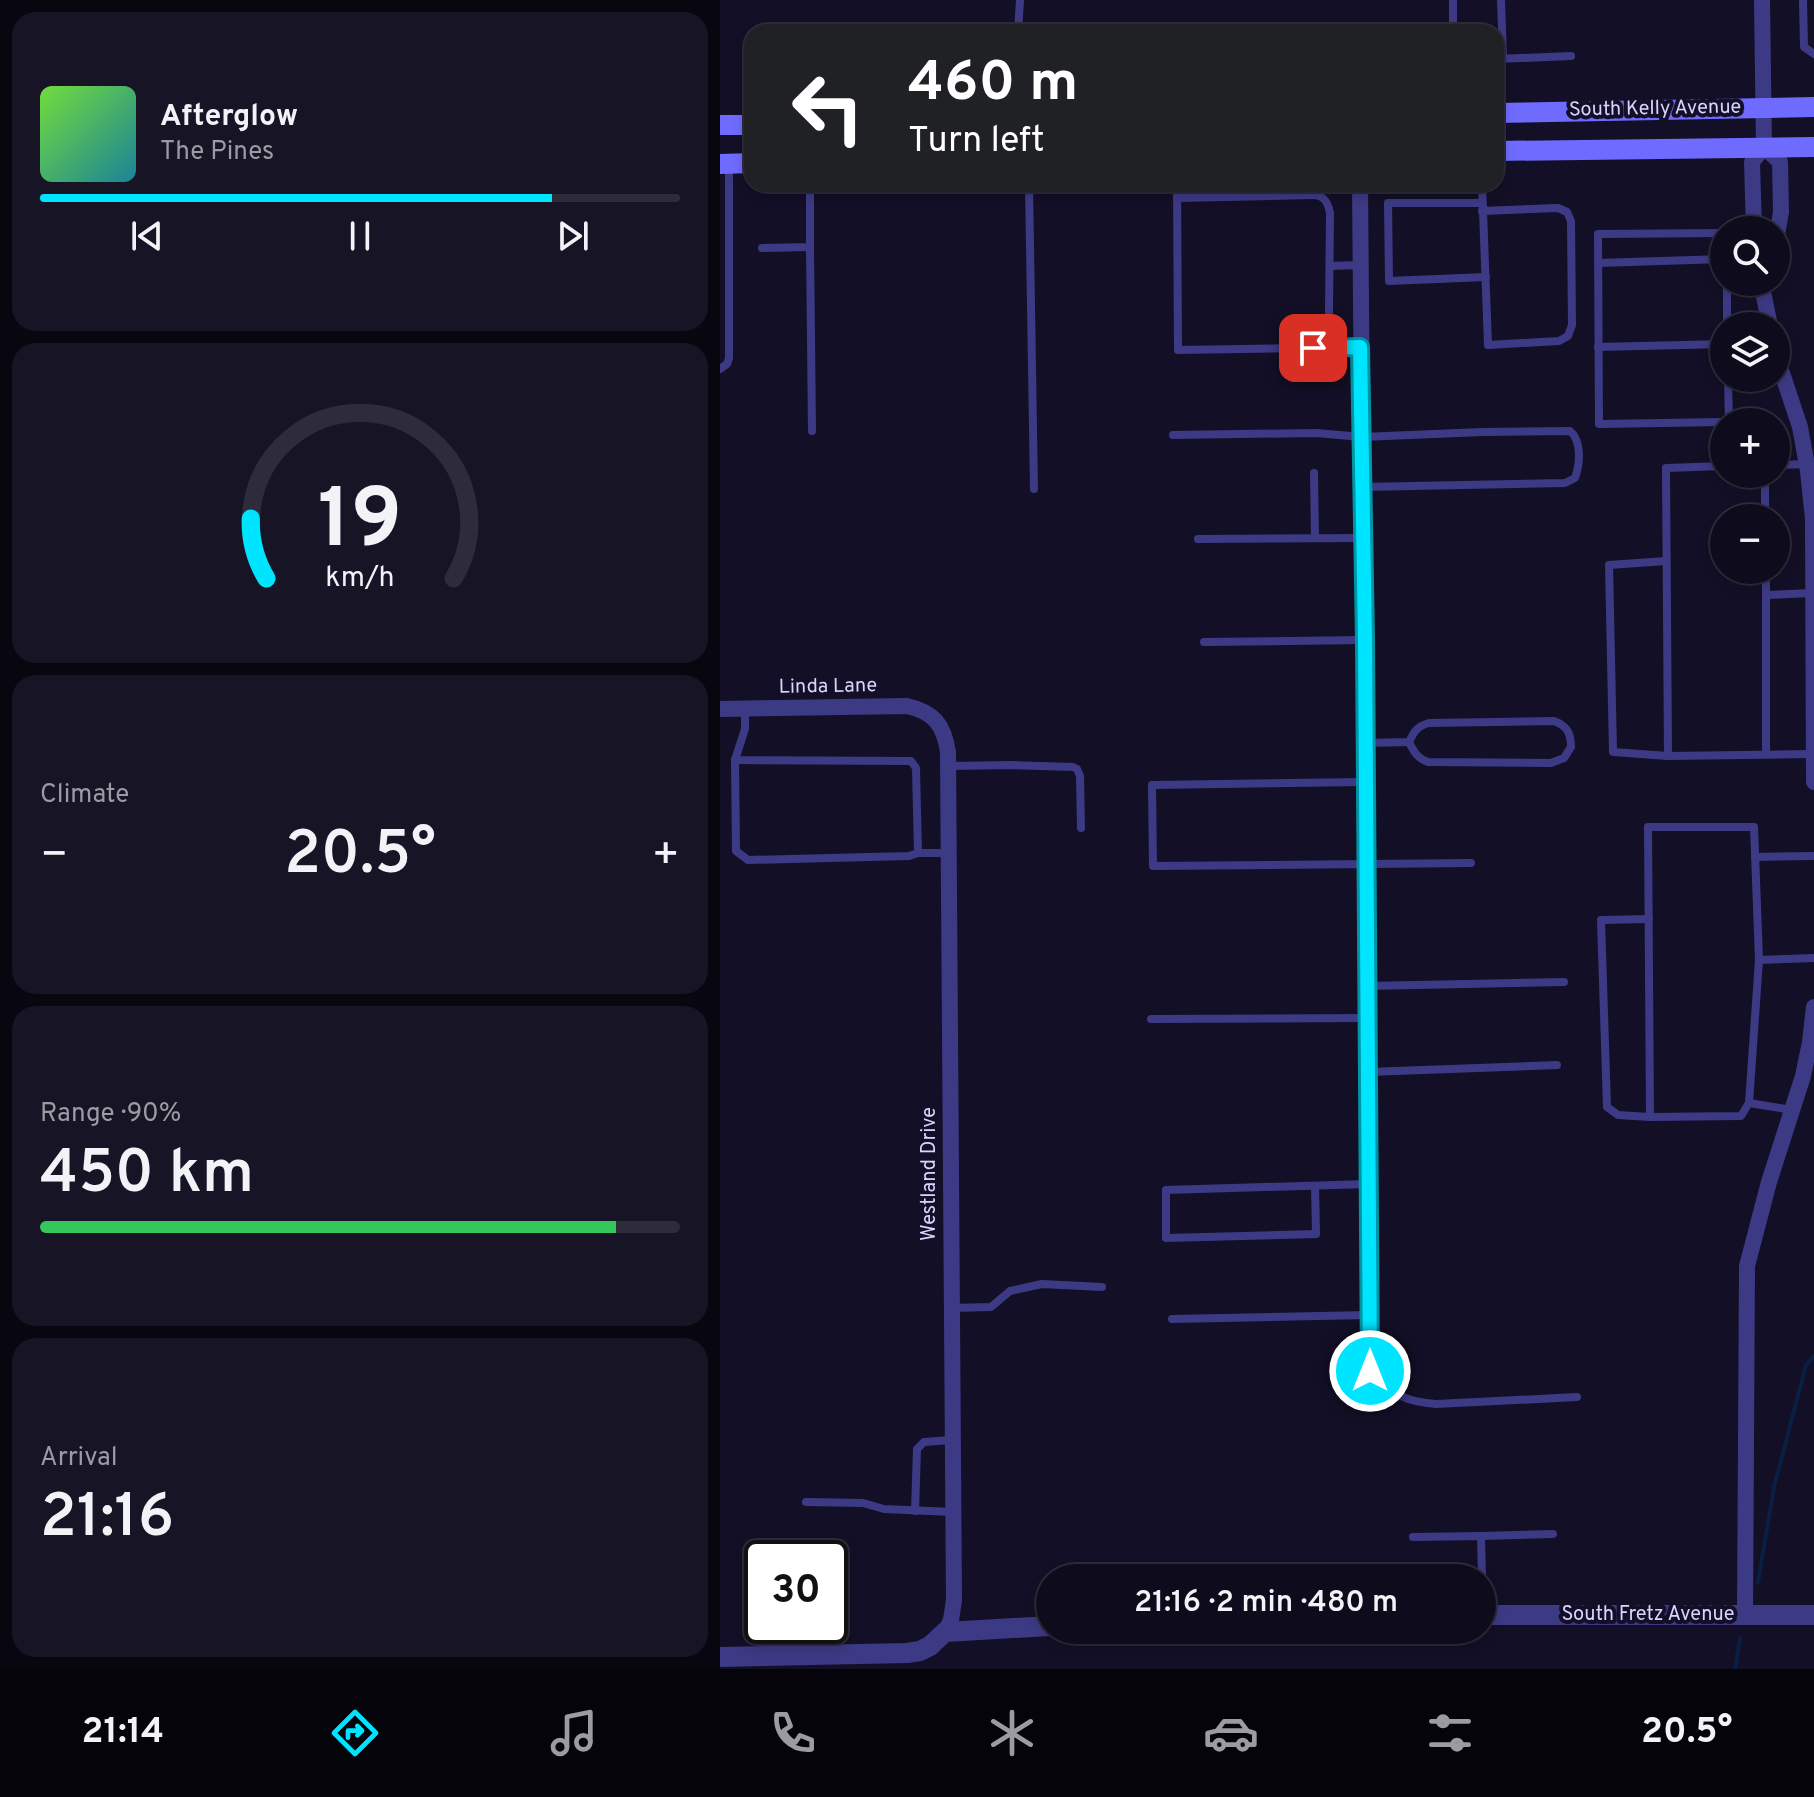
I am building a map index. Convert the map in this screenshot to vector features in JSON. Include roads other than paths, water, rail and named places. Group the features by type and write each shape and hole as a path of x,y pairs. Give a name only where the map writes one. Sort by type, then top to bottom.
{"main road":[{"name":"South Kelly Avenue","path":"1504,113 1814,107"},
{"path":"720,125 744,125"},
{"name":"South Kelly Avenue","path":"1504,151 1814,147"}],"street":[{"path":"1754,216 1752,162 1764,147 1762,0"},
{"path":"1764,147 1780,162 1780,216"},
{"path":"1360,192 1370,1371"},
{"path":"1788,392 1800,427 1813,519 1814,782"},
{"name":"Linda Lane","path":"720,709 907,706 921,709 933,717"},
{"name":"Westland Drive","path":"933,717 946,738 948,766 953,1609 945,1632"},
{"path":"1745,1615 1747,1266 1803,1076 1814,1007"},
{"name":"South Fretz Avenue","path":"1496,1615 1814,1615"},
{"path":"720,1657 751,1663 907,1653 930,1646 945,1632 1036,1627"}],"lane":[{"path":"1018,24 1020,0"},
{"path":"1453,0 1453,24"},
{"path":"1500,24 1501,0"},
{"path":"1803,0 1804,47 1814,54"},
{"path":"1504,58 1571,56"},
{"path":"720,369 729,358 725,316 725,164"},
{"path":"810,192 812,431"},
{"path":"1029,192 1034,489"},
{"path":"1177,192 1178,350 1360,347"},
{"path":"1482,192 1482,207 1486,277 1488,345 1559,341 1568,336 1572,325 1571,221 1567,212 1558,208 1482,207 1388,203 1389,281 1486,277"},
{"path":"1177,198 1323,197 1330,213 1329,312"},
{"path":"1710,233 1598,234 1599,424 1710,422"},
{"path":"762,248 810,247"},
{"path":"1598,263 1710,259"},
{"path":"1330,266 1361,265"},
{"path":"1598,347 1710,344"},
{"path":"1173,435 1316,433 1362,437 1570,431 1578,442 1578,469 1575,478 1565,483 1362,487"},
{"path":"1790,465 1807,464"},
{"path":"1668,756 1666,468 1710,466"},
{"path":"1314,473 1315,538"},
{"path":"1198,539 1363,538"},
{"path":"1666,561 1609,565 1613,752 1668,756 1814,754"},
{"path":"1766,584 1766,754"},
{"path":"1766,595 1813,593"},
{"path":"1204,642 1365,640"},
{"path":"745,708 745,729 735,760 736,851 748,860 948,853"},
{"path":"1554,721 1568,730 1571,747 1564,758 1551,763 1428,762 1420,759 1409,742 1420,726 1429,723 1554,721"},
{"path":"1365,743 1409,742"},
{"path":"735,760 911,761 916,768 918,853"},
{"path":"948,766 1073,767 1080,776 1081,828"},
{"path":"1365,782 1152,785 1153,866 1471,863"},
{"path":"1649,919 1601,920 1607,1107 1618,1115 1650,1117 1741,1116 1749,1103 1759,960 1754,827 1648,827 1649,919 1650,1117"},
{"path":"1755,857 1814,856"},
{"path":"1759,960 1814,958"},
{"path":"1367,986 1564,982"},
{"path":"1151,1019 1367,1018"},
{"path":"1367,1072 1557,1065"},
{"path":"1749,1103 1792,1110"},
{"path":"1315,1186 1316,1234 1166,1238 1166,1190 1369,1184"},
{"path":"951,1308 991,1307 1010,1291 1042,1284 1102,1287"},
{"path":"1172,1319 1370,1315"},
{"path":"1370,1371 1401,1398 1414,1402 1436,1404 1577,1397"},
{"path":"915,1511 917,1449 924,1442 953,1440"},
{"path":"806,1502 863,1503 884,1509 953,1512"},
{"path":"1413,1537 1553,1534"},
{"path":"1481,1536 1482,1564"}],"waterway":[{"path":"1758,1582 1774,1487 1806,1365 1814,1356"},
{"path":"1735,1669 1740,1638"}]}
